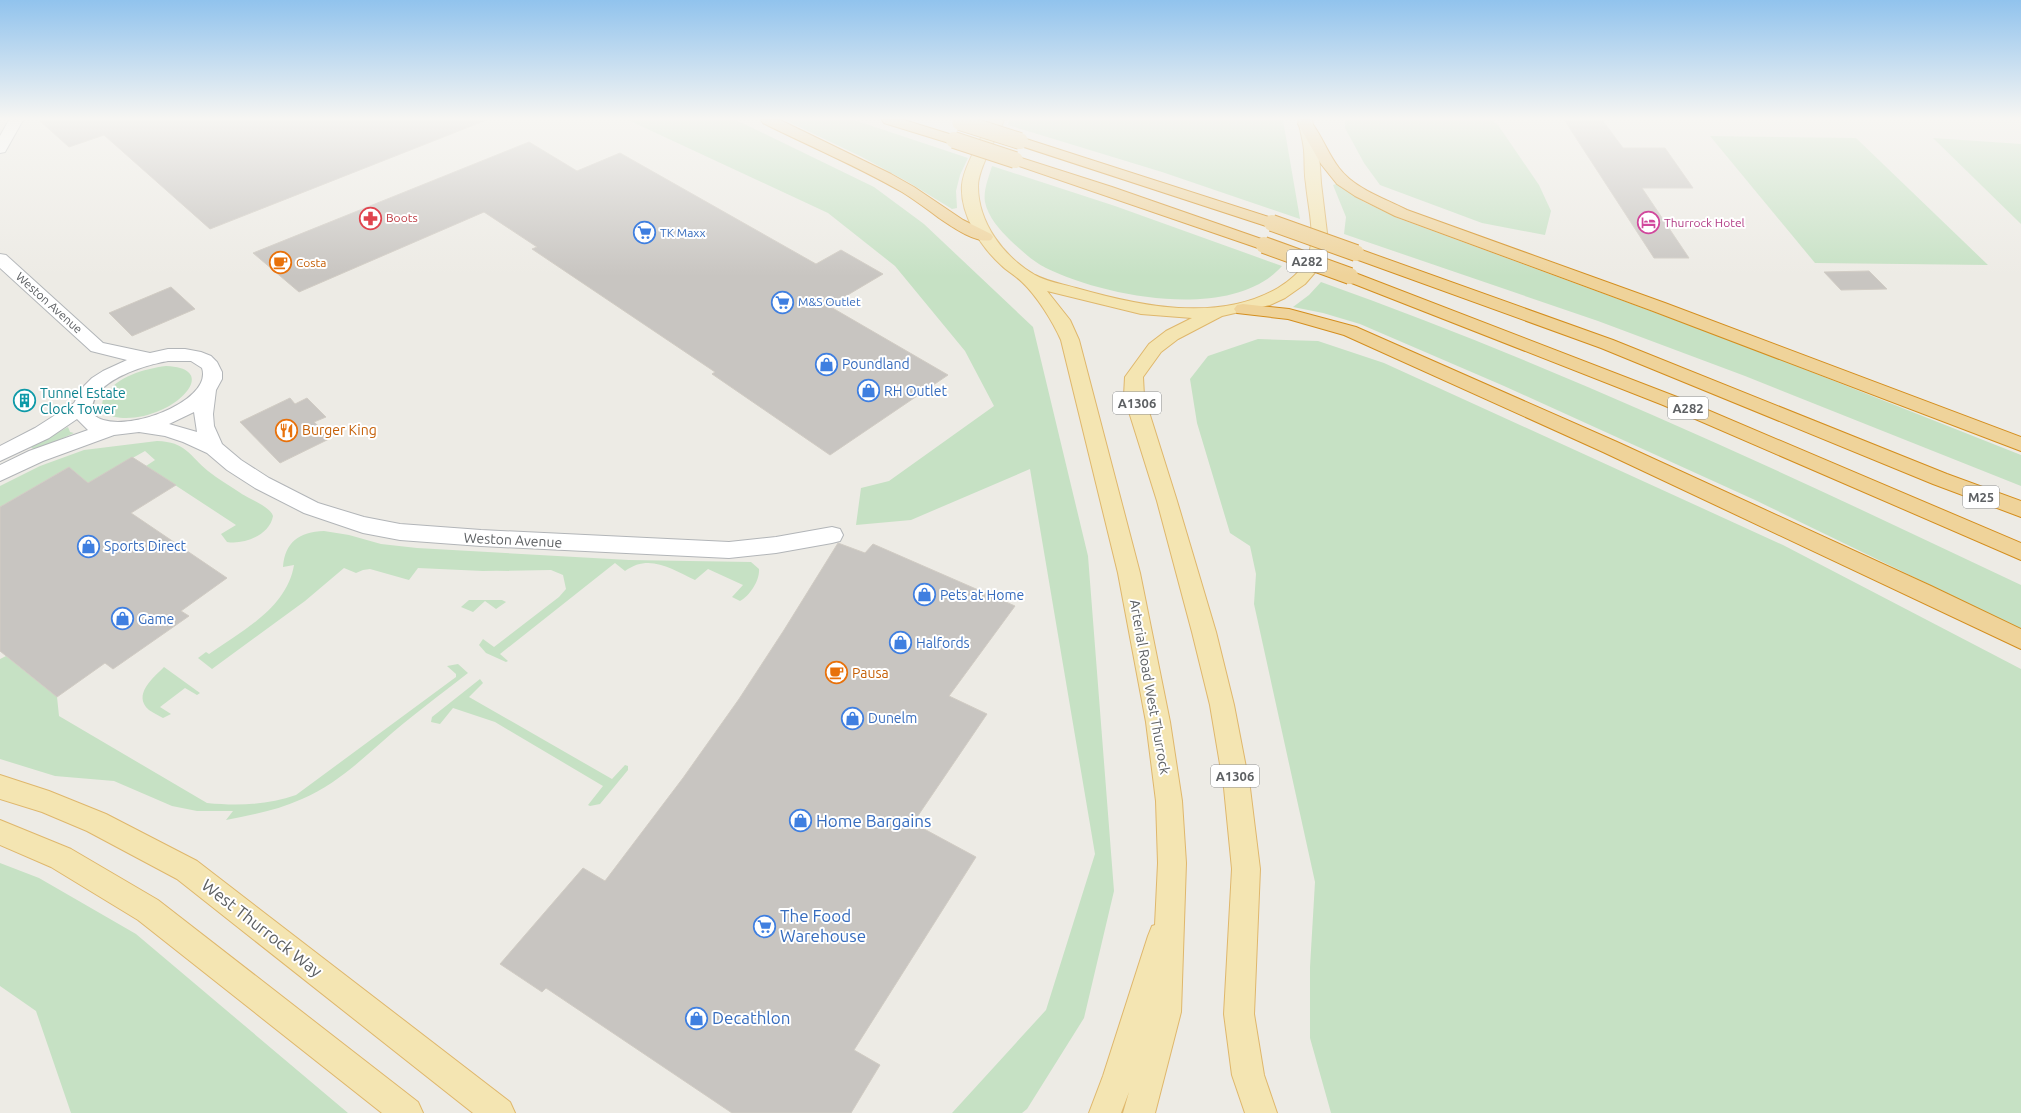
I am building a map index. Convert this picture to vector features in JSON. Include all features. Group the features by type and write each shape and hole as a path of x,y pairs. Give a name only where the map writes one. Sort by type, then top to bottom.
{"highway":[{"path":"876,172 909,190 957,223 985,238"},
{"name":"A282","path":"1052,172 1350,276 1670,401 2021,552"},
{"name":"A282","path":"1115,172 1272,223 1607,344 1940,479"},
{"path":"1335,172 1340,178 1363,194 1401,213 1667,310 2021,444"},
{"path":"1243,309 1289,314 1357,334 1617,450 1923,592 2021,640"},
{"path":"1940,479 2021,509"},
{"name":"M25","path":"1940,479 2021,515"}],"main road":[{"path":"975,172 970,183 974,211 985,238 1006,261 1029,279 1118,305 1173,313 1215,314 1243,309 1272,298 1300,280 1314,262 1317,249 1319,219 1312,172"},
{"name":"Arterial Road West Thurrock","path":"1029,279 1061,320 1070,340 1129,573 1158,722 1169,801 1172,863 1166,1012 1139,1113"},
{"name":"A1306","path":"1215,314 1172,335 1155,348 1134,377 1134,396 1167,501 1204,632 1222,705 1237,788 1246,869 1239,1014 1248,1076 1261,1113"},
{"name":"West Thurrock Way","path":"0,787 46,802 141,843 187,870 500,1113"},
{"path":"0,832 61,858 148,910 407,1113"},
{"path":"1105,1113 1119,1076 1171,906"}],"street":[{"name":"Weston Avenue","path":"0,260 97,347 149,359 180,354 195,356 205,360 213,371 213,378 207,390 202,412 204,429 214,448"},
{"path":"97,347 98,383"},
{"path":"110,429 100,427 89,422 83,415 83,406 86,396 98,383 120,369 149,359"},
{"path":"0,474 42,454 110,429 139,426 175,414 192,404 207,390"},
{"path":"0,454 42,433 83,406"},
{"name":"Weston Avenue","path":"139,426 166,430 190,437 214,448 234,464 262,482 311,508 363,525 400,532 481,538 729,550 776,545 832,535"}],"green space":[{"path":"740,172 843,172 874,187 924,224 1033,327 1088,556 1114,891 1084,1018 1027,1109 1022,1113 952,1113 1046,1010 1095,854 1030,469 911,520 856,525 861,488 889,481 994,406 965,351 895,266 828,213"},
{"path":"889,172 961,172 956,191 957,208 952,209"},
{"path":"990,172 1010,172 1115,206 1282,266 1260,283 1232,294 1201,299 1167,299 1133,295 1101,288 1071,279 1046,268 1031,259 1010,240 995,223 989,213 985,202"},
{"path":"1162,172 1292,172 1300,219"},
{"path":"1371,172 1530,172 1539,185 1551,211 1545,235 1482,223 1380,185"},
{"path":"1740,172 1891,172 1988,265 1815,263"},
{"path":"1968,172 2021,172 2021,224"},
{"path":"1336,184 1364,202 1400,219 1738,343 2021,455 2021,486 1745,376 1598,321 1344,234 1346,217 1333,185"},
{"path":"1321,282 1410,315 1587,386 1674,424 2021,585 2021,629 1755,500 1504,386 1360,324 1323,313 1293,307 1309,295"},
{"path":"1258,339 1318,341 1384,363 1783,545 2021,669 2021,1113 1331,1113 1310,1038 1310,967 1315,882 1254,604 1256,574 1250,546 1230,533 1197,423 1190,379 1208,356"},
{"path":"166,366 180,368 188,372 192,378 191,385 187,392 180,399 161,410 139,417 114,417 104,410 102,405 103,399 116,383 140,372"},
{"path":"68,427 70,432 74,433 35,451 31,447"},
{"path":"157,441 175,444 186,450 212,474 268,509 273,516 271,523 262,533 255,537 241,542 227,542 221,534 236,525 146,466 155,460 145,451 88,483 69,467 0,507 0,486 40,466 84,450"},
{"path":"324,531 349,535 381,544 417,548 629,560 751,562 759,569 759,573 754,587 744,599 740,601 732,597 743,585 708,569 695,580 669,568 652,563 643,563 625,571 615,563 500,654 508,661 506,662 486,653 479,645 483,639 494,647 559,597 566,589 563,575 551,570 483,571 418,568 409,580 370,569 356,573 344,568 305,601 212,669 198,658 206,652 209,654 249,627 273,606 290,580 294,565 283,567 284,558 290,545 301,536"},
{"path":"469,600 502,600 506,602 496,609 485,601 473,612 461,607"},
{"path":"6,656 57,697 59,716 207,803 230,804 263,803 296,795 456,677 456,674 447,666 458,664 468,673 404,723 355,766 324,788 284,806 226,820 233,811 197,811 172,806 114,781 55,776 0,759 0,659"},
{"path":"164,667 200,693 197,695 185,688 160,707 171,714 163,718 149,710 144,704 143,693 150,681"},
{"path":"480,679 483,683 469,697 612,779 625,765 628,766 628,770 600,804 590,806 588,805 603,786 495,722 453,708 440,724 431,722 432,717"},
{"path":"0,863 39,878 136,934 348,1113 71,1113 36,1011 0,986"}],"building":[{"path":"146,172 355,172 210,229"},
{"path":"455,172 653,172 816,264 841,250 883,274 829,306 948,375 830,455 712,374 715,372 532,249 537,247 484,212 299,292 253,253"},
{"path":"1598,172 1682,172 1693,188 1642,188 1689,258 1654,258"},
{"path":"1869,271 1887,289 1841,290 1824,272"},
{"path":"171,287 195,309 132,336 109,313"},
{"name":"Burger King","path":"290,398 295,404 307,398 326,417 314,422 331,438 280,463 240,422"},
{"name":"Sports Direct","path":"132,457 176,485 131,513 227,578 181,611 189,616 113,669 105,663 57,697 0,651 0,507 69,467 88,483"},
{"path":"838,543 865,553 873,544 1015,606 949,696 987,714 913,823 976,857 854,1050 880,1065 851,1113 732,1113 546,988 542,992 500,964 583,868 605,881 683,778 739,699"}],"place":[{"name":"Boots","path":"371,218"},
{"name":"Thurrock Hotel","path":"1649,223"},
{"name":"TK Maxx","path":"645,233"},
{"name":"Costa","path":"280,263"},
{"name":"M&S Outlet","path":"782,302"},
{"name":"Poundland","path":"826,364"},
{"name":"RH Outlet","path":"869,391"},
{"name":"Tunnel Estate Clock Tower","path":"25,401"},
{"name":"Burger King","path":"286,430"},
{"name":"Sports Direct","path":"89,546"},
{"name":"Pets at Home","path":"925,595"},
{"name":"Game","path":"123,619"},
{"name":"Halfords","path":"900,643"},
{"name":"Pausa","path":"837,673"},
{"name":"Dunelm","path":"853,718"},
{"name":"Home Bargains","path":"800,821"},
{"name":"The Food Warehouse","path":"765,926"},
{"name":"Decathlon","path":"697,1018"}]}
